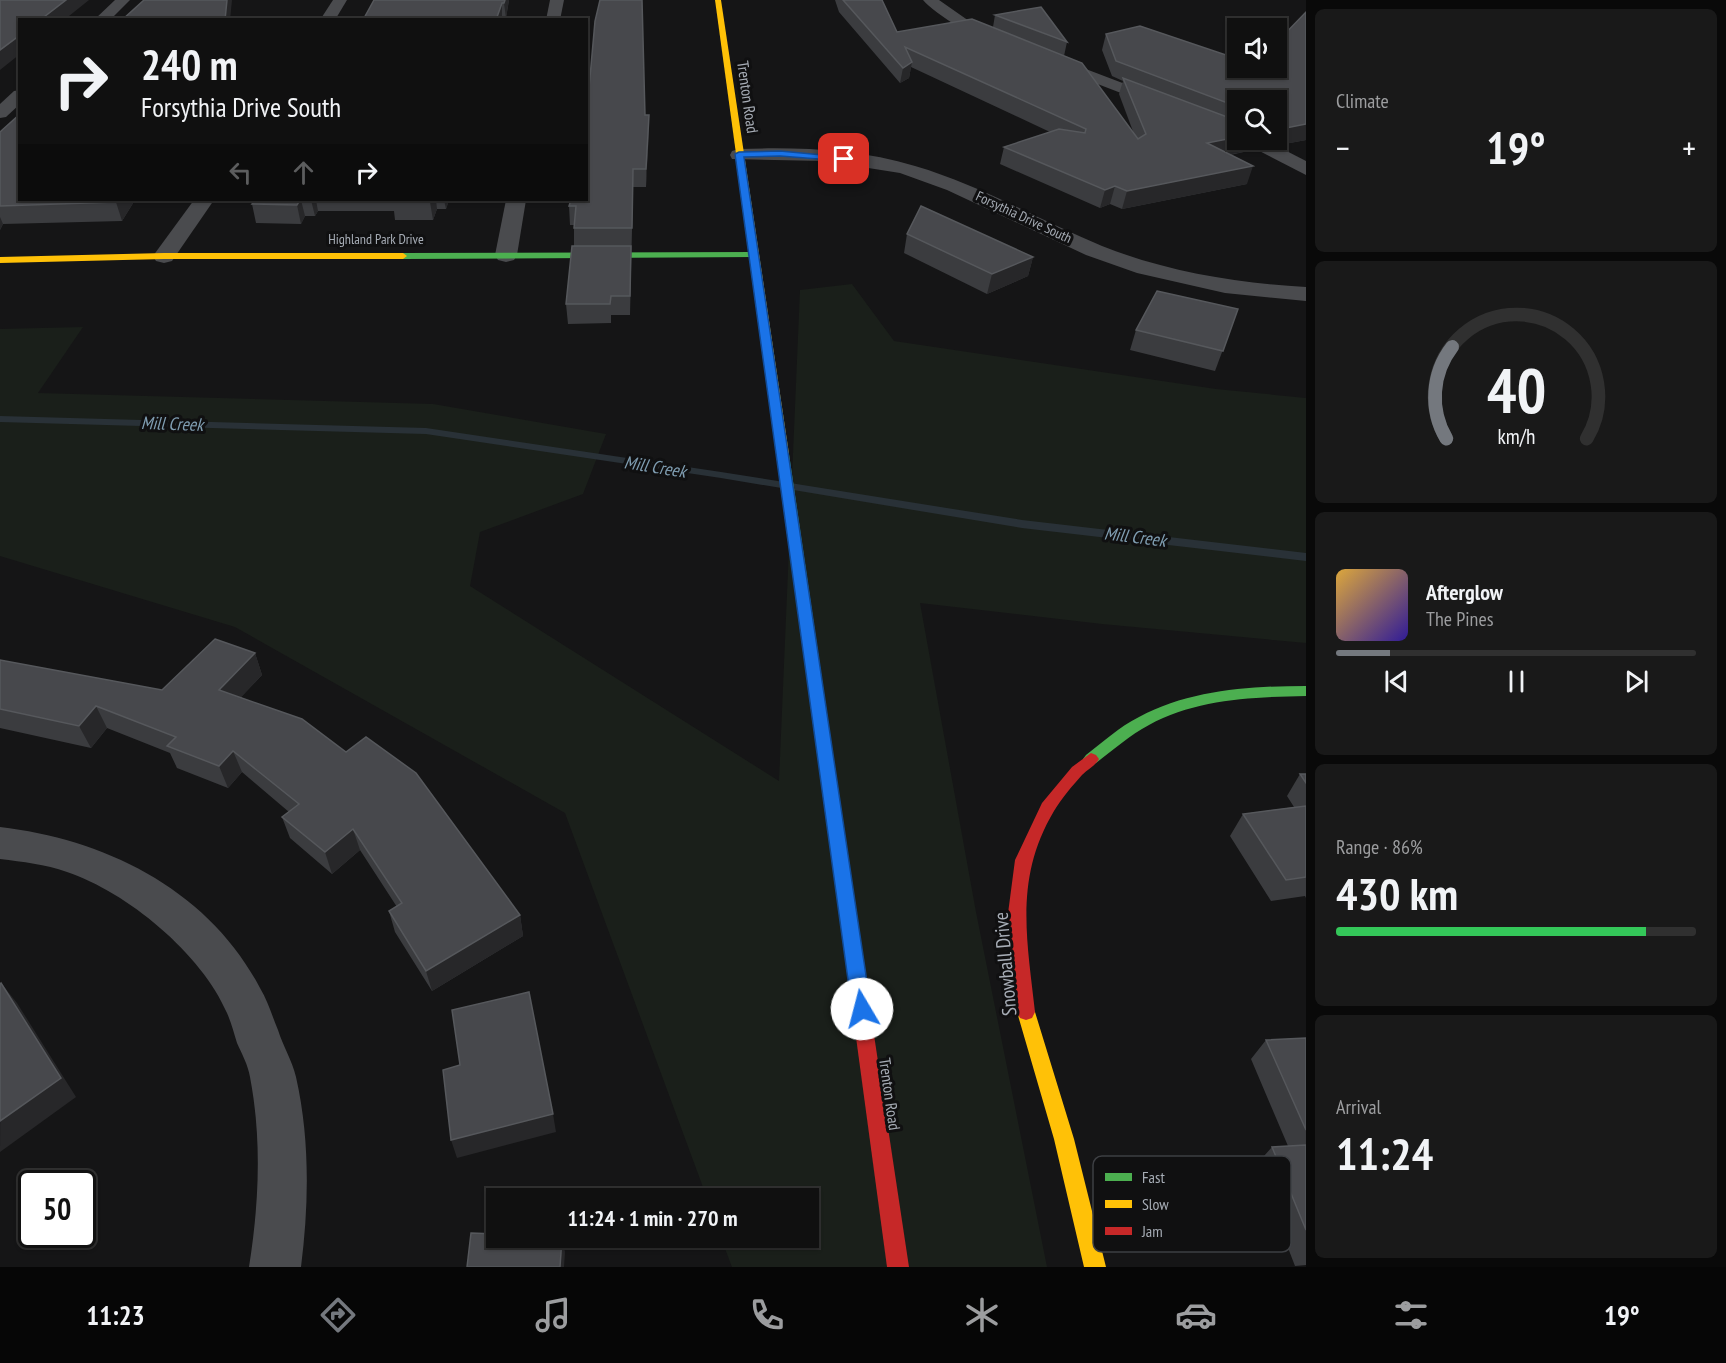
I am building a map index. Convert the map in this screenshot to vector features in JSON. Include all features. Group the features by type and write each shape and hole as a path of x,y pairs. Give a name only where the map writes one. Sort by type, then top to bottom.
{"main road":[{"name":"Trenton Road","path":"717,0 898,1267"},
{"name":"Highland Park Drive","path":"0,260 164,256 753,255"},
{"name":"Snowball Drive","path":"1095,1267 1064,1139 1024,1004 1016,921 1023,860 1048,807 1077,771 1128,730 1153,716 1209,699 1281,691 1306,691"}],"street":[{"path":"103,18 123,0"},
{"path":"328,18 340,0"},
{"path":"553,18 557,0"},
{"path":"930,0 964,24 1024,51 1227,129"},
{"path":"0,112 18,96"},
{"path":"1271,150 1306,169"},
{"name":"Forsythia Drive South","path":"739,154 827,157 904,169 961,188 1094,250 1130,264 1172,276 1236,288 1306,294"},
{"path":"164,256 203,201"},
{"path":"506,255 516,201"},
{"path":"0,843 26,844 68,853 132,883 162,903 202,940 243,998 273,1075 283,1149 281,1226 275,1267"}],"shaded area":[{"path":"852,284 894,341 1216,389 1306,398 1306,643 1102,624 920,603 976,912 1047,1267 732,1267 725,1248 819,1248 819,1188 703,1188 565,813 235,627 0,556 0,329 83,327 38,393 433,404 606,434 583,494 480,532 470,586 779,781 800,290"}],"building":[{"path":"0,0 66,0 43,18 18,18 18,36 0,50"},
{"path":"144,0 227,0 225,18 124,18"},
{"path":"374,0 505,0 497,18 364,18"},
{"path":"600,0 642,0 645,115 649,115 646,169 633,169 632,228 574,228 576,206 569,206 571,201 588,201 588,100 595,21"},
{"path":"843,0 882,0 897,32 972,19 1082,63 1138,139 1146,134 1123,78 1227,117 1227,139 1207,143 1253,166 1127,191 1115,186 1105,190 1004,147 1059,129 1085,133 1086,129 905,47 912,62 903,68"},
{"path":"1041,7 1067,42 995,15"},
{"path":"1306,12 1306,124 1287,128 1287,90 1227,90 1227,103 1116,61 1106,34 1140,26 1227,55 1227,78 1287,78 1287,32"},
{"path":"18,116 18,201 117,201 0,206 0,132"},
{"path":"254,201 299,201 297,205 252,204"},
{"path":"392,201 430,201 430,202"},
{"path":"921,206 1033,257 992,274 907,234"},
{"path":"572,246 631,246 630,296 611,296 610,304 566,304"},
{"path":"1157,291 1238,309 1223,351 1136,330"},
{"path":"215,639 255,653 219,690 302,719 346,752 366,737 416,773 520,915 426,971 389,911 402,903 353,829 325,852 282,817 299,804 233,751 219,766 167,746 176,737 96,706 79,726 0,709 0,660 162,690"},
{"path":"1300,774 1306,774 1306,783"},
{"path":"1306,806 1306,877 1286,880 1243,814"},
{"path":"0,984 61,1078 0,1121"},
{"path":"529,992 553,1114 451,1140 443,1070 460,1065 452,1010"},
{"path":"1306,1038 1306,1130 1266,1040"},
{"path":"1306,1145 1306,1230 1291,1193 1291,1156 1276,1156 1272,1147"},
{"path":"471,1233 486,1234 486,1248 561,1248 560,1267 467,1267"}],"waterway":[{"name":"Mill Creek","path":"0,419 426,431 721,475 1022,524 1306,557"}],"traffic: fast":[{"path":"403,256 753,255"},
{"path":"783,454 862,1015"},
{"path":"1091,759 1144,721 1188,704 1247,693 1306,691"}],"traffic: slow":[{"path":"718,0 783,454"},
{"path":"0,260 164,256 403,256"},
{"path":"1026,1012 1064,1139 1095,1267"}],"traffic: jam":[{"path":"1026,1012 1016,921 1023,860 1048,807 1077,771 1091,759"},
{"path":"862,1015 898,1267"}],"route":[{"path":"844,159 780,154 739,154 862,1009"}]}
